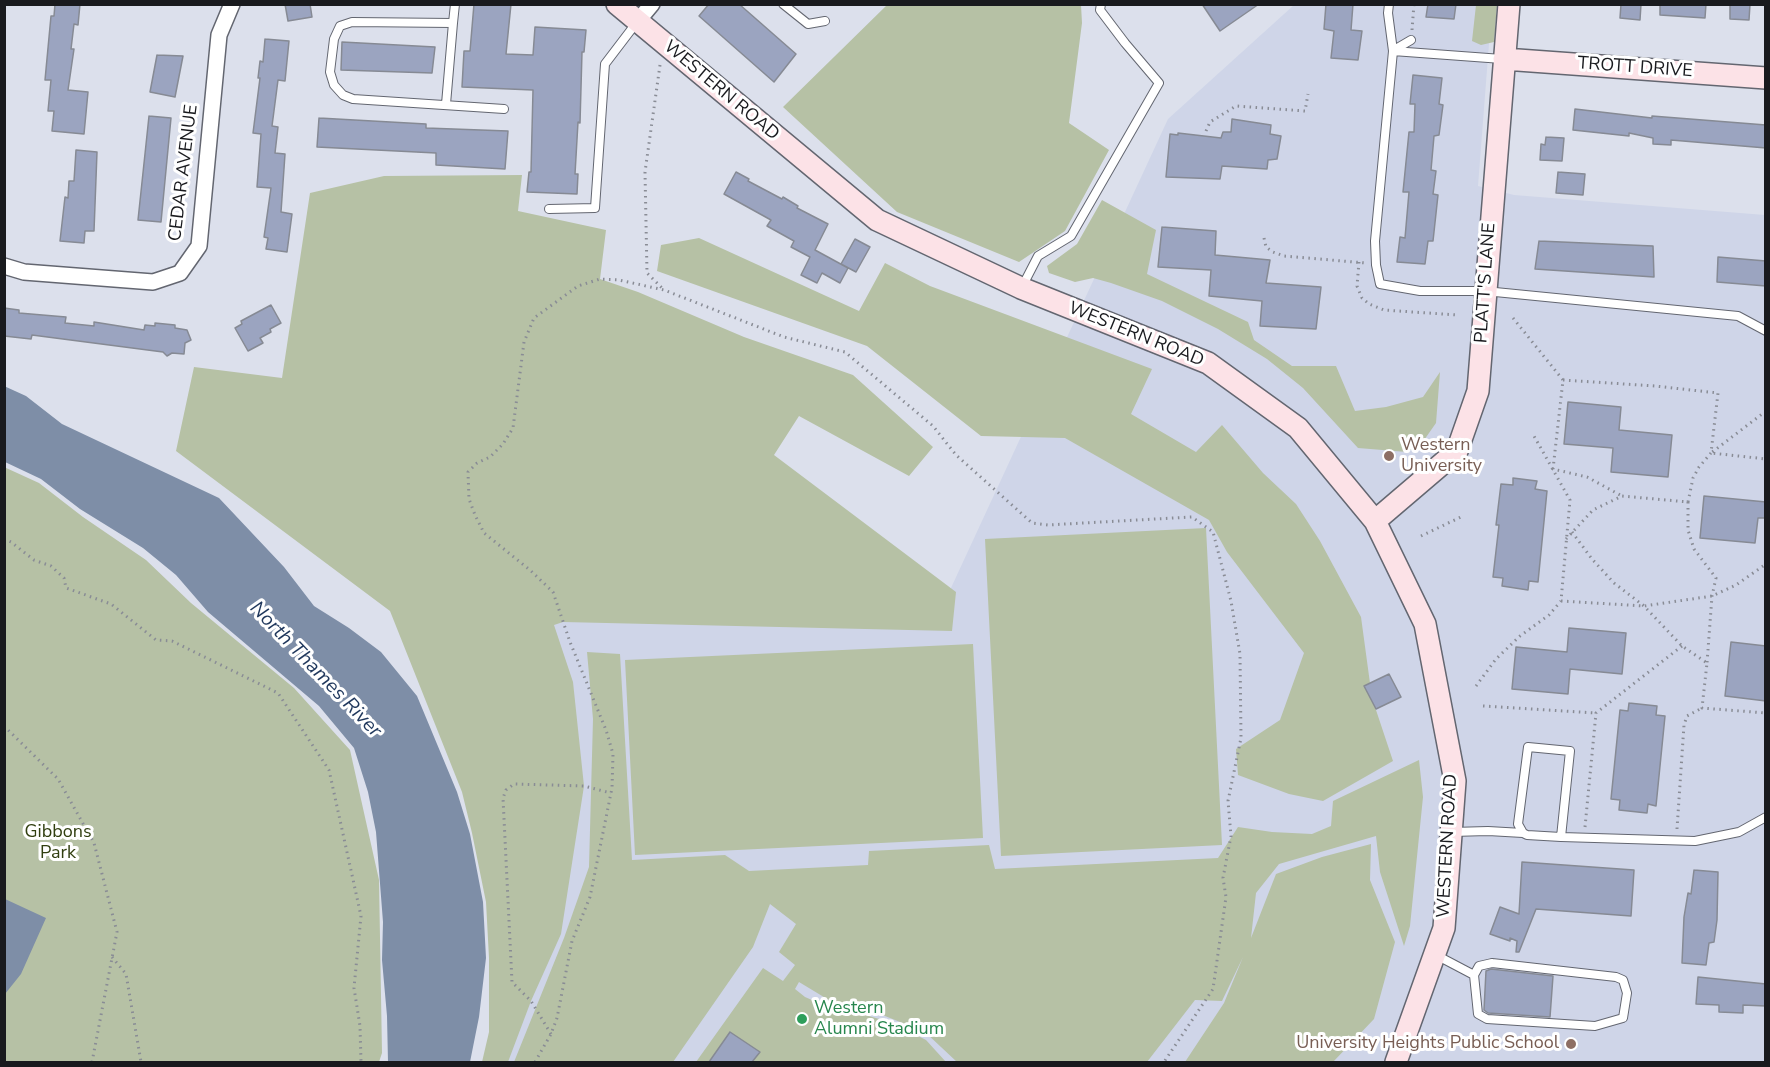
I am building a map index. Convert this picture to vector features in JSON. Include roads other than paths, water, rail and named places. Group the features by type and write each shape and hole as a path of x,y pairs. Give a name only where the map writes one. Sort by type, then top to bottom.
{"main road":[{"name":"WESTERN ROAD","path":"617,4 878,220 1021,288 1208,363 1298,429 1375,521 1425,624 1455,781 1444,928 1396,1062"},
{"name":"PLATT'S LANE","path":"1375,521 1457,451 1478,391 1509,4"},
{"name":"TROTT DRIVE","path":"1504,59 1766,78"}],"street":[{"name":"CEDAR AVENUE","path":"4,266 24,272 153,282 180,273 199,246 219,35 232,4"},
{"path":"637,22 652,4"}],"lane":[{"path":"446,104 455,4"},
{"path":"783,4 808,24 825,21"},
{"path":"1021,288 1038,256 1071,236 1159,83 1100,10 1101,4"},
{"path":"1389,4 1393,51 1375,241 1380,284 1420,291 1485,291 1738,316 1766,331"},
{"path":"453,23 352,22 340,26 334,39 330,72 334,85 343,95 352,99 504,109"},
{"path":"549,209 595,208 604,64 637,22"},
{"path":"1393,51 1411,40"},
{"path":"1393,51 1504,59"},
{"path":"1523,833 1518,824 1528,747 1570,751 1561,837"},
{"path":"1451,832 1488,831 1561,837 1695,841 1738,832 1766,817"},
{"path":"1435,954 1474,975"},
{"path":"1492,963 1616,977 1623,980 1627,993 1623,1018 1595,1026 1487,1019 1478,1014 1474,975 1479,966 1492,963"}],"water":[{"name":"North Thames River","path":"4,386 26,396 62,424 219,498 284,567 314,606 381,652 417,696 457,792 470,834 483,902 486,958 479,1017 470,1062 388,1062 382,960 383,922 376,832 368,792 354,748 319,706 208,612 176,575 143,548 80,509 41,479 5,462"},
{"path":"5,899 46,918 21,974 5,994"}],"place":[{"name":"Western University","path":"1389,456"},
{"name":"Western Alumni Stadium","path":"802,1019"},
{"name":"University Heights Public School","path":"1571,1044"}],"park label":[{"name":"Gibbons Park","path":"58,843"}]}
